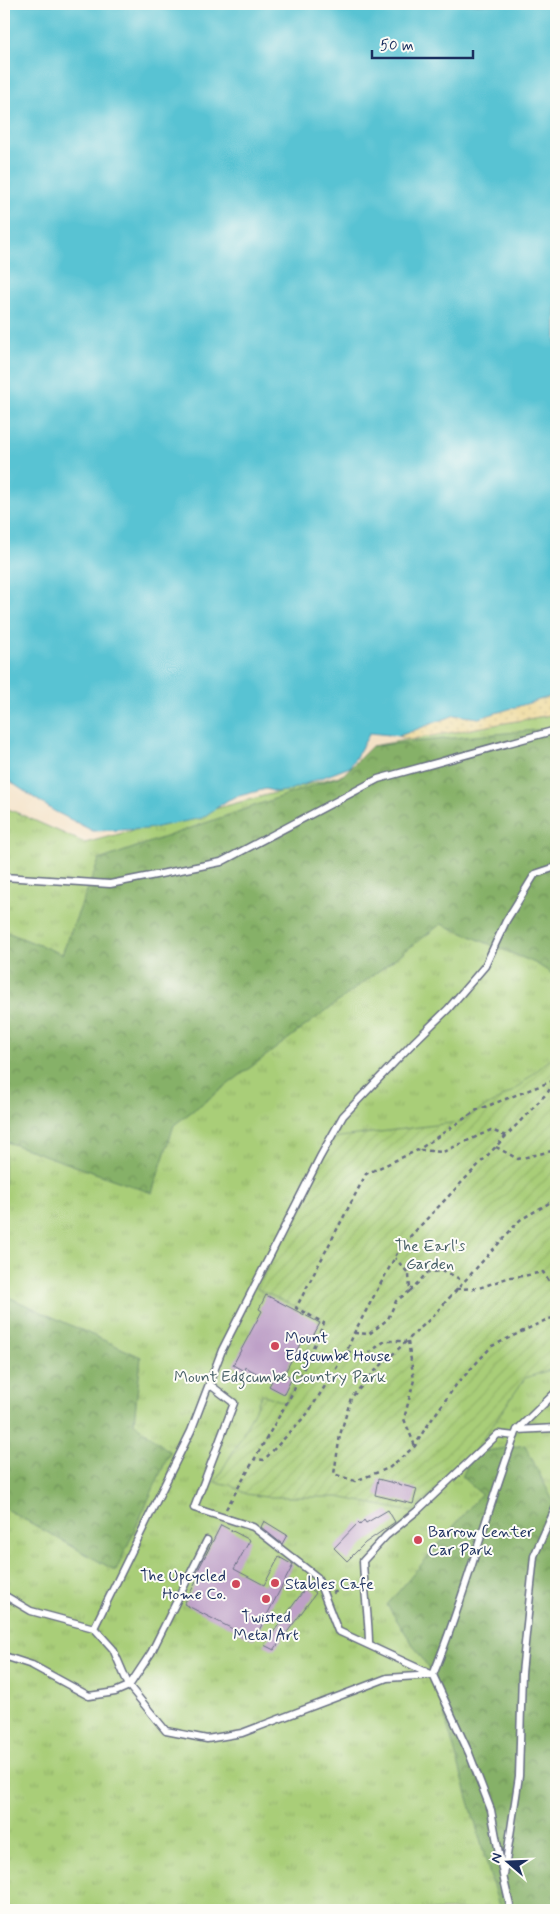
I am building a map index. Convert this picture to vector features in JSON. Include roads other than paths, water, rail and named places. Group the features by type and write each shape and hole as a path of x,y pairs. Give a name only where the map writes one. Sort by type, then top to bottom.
{"lane":[{"path":"4,877 110,884 221,862 378,779 556,730"},
{"path":"94,1628 191,1431 222,1350 256,1280 343,1116 413,1042 448,1009 485,966 506,921 535,874 556,867"},
{"path":"209,1384 234,1403 194,1508 253,1528 317,1578 338,1631 432,1675 469,1753 491,1810 511,1910"},
{"path":"432,1675 451,1632 497,1484 516,1433 556,1392"},
{"path":"369,1645 369,1623 363,1562 386,1536 418,1510 498,1434 516,1433 554,1426 556,1428"},
{"path":"504,1880 519,1776 522,1673 534,1556 556,1507"},
{"path":"4,1656 32,1665 89,1696 115,1692 129,1686 151,1652 207,1540"},
{"path":"4,1595 31,1610 94,1628 113,1649 129,1686 166,1731 207,1740 242,1733 387,1678 432,1675"}],"water":[{"path":"4,4 556,4 556,695 479,718 455,715 399,736 370,733 350,767 287,791 276,792 266,789 235,797 202,818 147,829 93,831 54,811 15,785 4,775"}],"place":[{"name":"Mount Edgcumbe House","path":"275,1346"},
{"name":"Barrow Center Car Park","path":"418,1540"},
{"name":"Stables Cafe","path":"275,1583"},
{"name":"The Upcycled Home Co.","path":"236,1584"},
{"name":"Twisted Metal Art","path":"266,1599"}],"park label":[{"name":"The Earl's Garden","path":"430,1254"},
{"name":"Mount Edgcumbe Country Park","path":"280,1376"}]}
